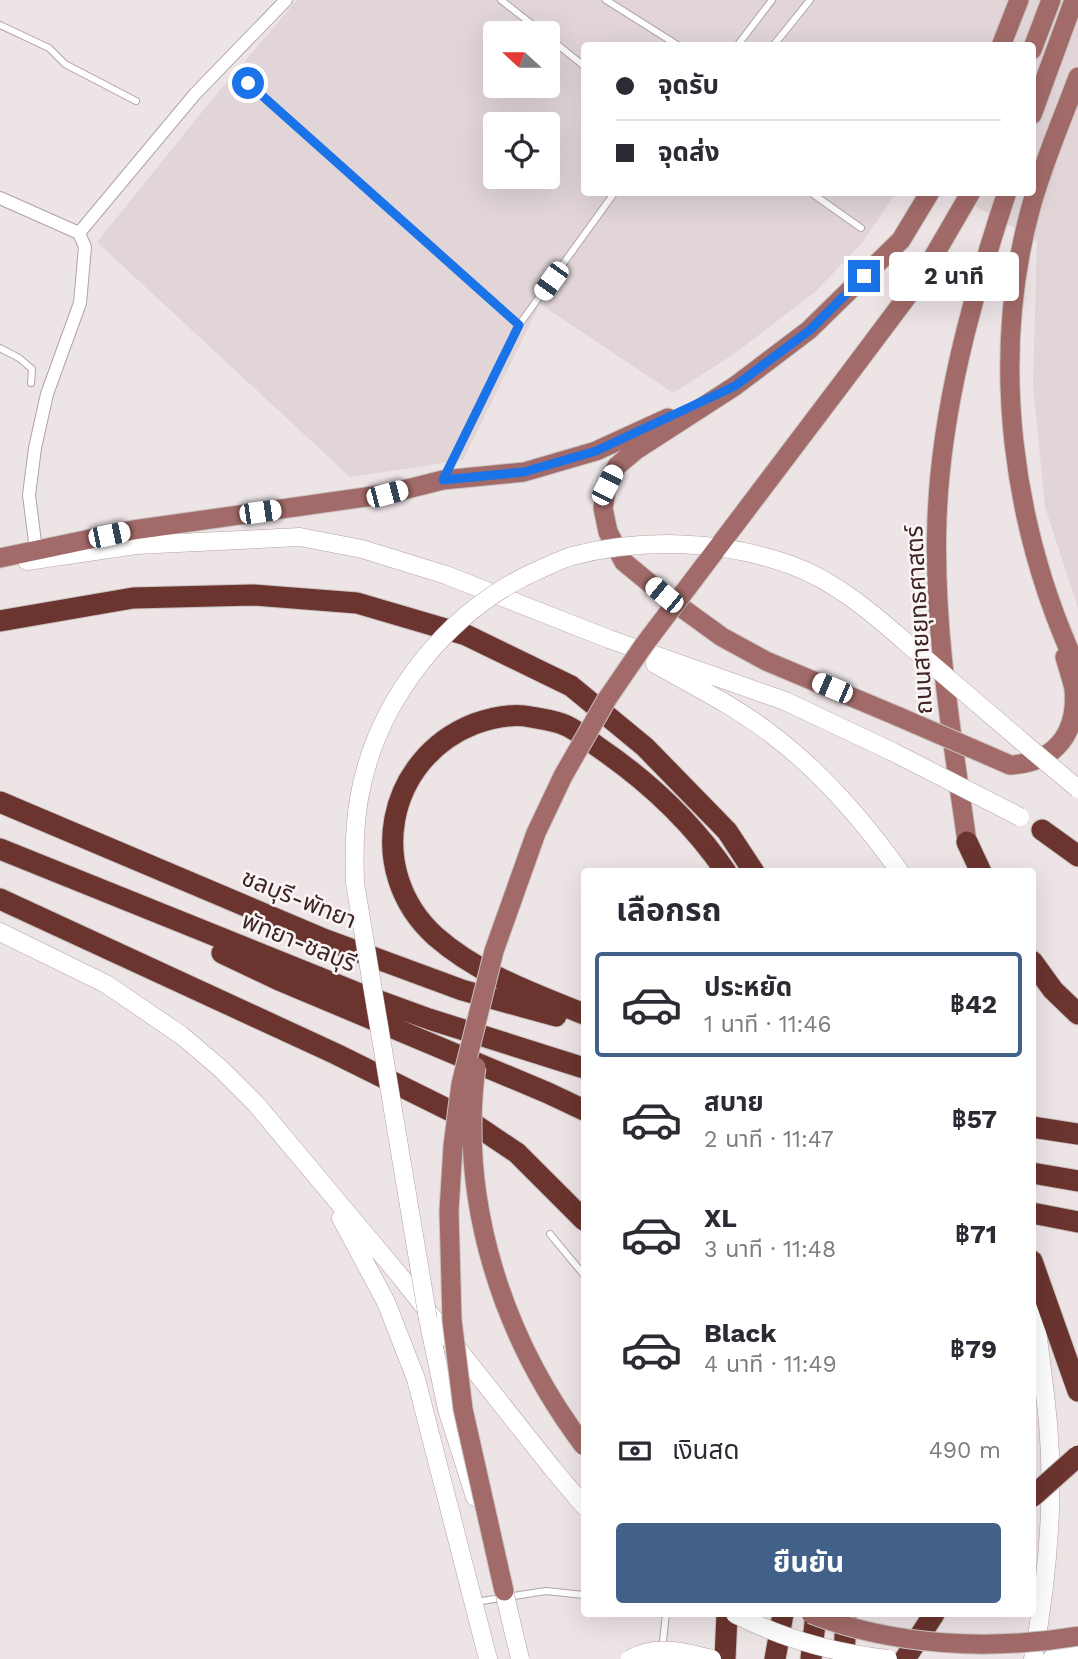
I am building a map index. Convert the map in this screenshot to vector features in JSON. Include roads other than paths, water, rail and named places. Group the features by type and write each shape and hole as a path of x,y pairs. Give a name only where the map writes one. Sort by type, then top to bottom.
{"highway":[{"path":"0,621 133,598 253,595 358,603 466,635 571,686 624,729 727,831 751,868"},
{"path":"581,1013 515,987 467,961 433,935 409,905 394,868 392,829 402,791 423,758 453,733 490,718 529,716 566,726 642,778 687,820 723,868"},
{"name":"ชลบุรี-พัทยา","path":"0,802 321,938 462,989 581,1023"},
{"path":"1042,830 1078,856"},
{"path":"967,842 979,868"},
{"name":"พัทยา-ชลบุรี","path":"0,849 367,997 581,1068"},
{"path":"62,875 279,981 581,1109"},
{"path":"0,899 336,1054 465,1118 517,1153 581,1217"},
{"path":"1036,966 1054,990 1078,1014"},
{"path":"1038,1128 1078,1135"},
{"path":"1040,1175 1078,1181"},
{"path":"1042,1215 1078,1222"},
{"path":"1036,1272 1078,1391"},
{"path":"1036,1493 1078,1456"},
{"path":"725,1659 727,1617"},
{"path":"775,1659 782,1617"},
{"path":"811,1659 813,1617"},
{"path":"844,1659 846,1617"},
{"path":"905,1659 932,1617"}],"main road":[{"path":"1003,42 1019,0"},
{"path":"1035,42 1051,0"},
{"path":"1036,104 1074,0"},
{"path":"1036,193 1078,77"},
{"path":"928,196 901,240 810,330 735,386 636,450 617,466 607,485 603,508 608,532 625,562 664,595 722,637 766,661 1010,765 1028,764 1045,758 1059,747 1071,730 1076,710 1074,689 1028,532 1018,475 1013,423 1010,357 1017,278 1035,196"},
{"path":"520,1659 463,1409 452,1320 449,1211 453,1146 461,1084 494,951 536,833 563,776 607,699 644,645 921,278 969,196"},
{"name":"ถนนสายยุทธศาสตร์","path":"967,842 942,655 937,589 937,518 945,435 960,357 979,275 1006,196"},
{"path":"0,558 133,530 387,494 443,480 524,472 596,451 735,386"},
{"path":"0,564 136,545 300,537 362,549 446,575 609,639 785,701 894,752 1078,850"},
{"path":"504,1591 447,1409 431,1332 355,883 353,843 359,796 371,755 387,716 405,683 433,648 477,607 519,578 570,556 633,544 688,544 746,552 792,565 829,583 849,597 1078,789"},
{"path":"1045,589 1078,670"},
{"path":"609,639 718,699 771,734 833,789 861,819 897,868"},
{"path":"967,842 971,868"},
{"path":"0,932 106,984 181,1035 220,1068 256,1104 400,1276 581,1502"},
{"path":"494,951 474,1086 473,1149 480,1209 493,1271 512,1325 539,1379 581,1442"},
{"path":"323,1184 386,1302 416,1379 488,1659"},
{"path":"1033,1659 1049,1532 1048,1425 1036,1328"},
{"path":"741,1617 788,1637 888,1659"},
{"path":"820,1617 877,1633 934,1641 997,1644 1078,1636"},
{"path":"630,1659 655,1651 679,1650 712,1659"},
{"path":"1051,1659 1078,1653"}],"street":[{"path":"79,233 195,93 286,0"},
{"path":"0,198 79,233 85,247 80,303 47,394 35,449 29,495 36,550"}],"lane":[{"path":"501,0 528,21"},
{"path":"606,0 673,42"},
{"path":"740,42 772,0"},
{"path":"776,42 810,0"},
{"path":"0,25 48,48 65,64 136,101"},
{"path":"560,47 581,64"},
{"path":"248,83 519,325"},
{"path":"443,480 519,325 612,196"},
{"path":"816,196 861,228"},
{"path":"0,348 32,369 31,383"},
{"path":"550,1234 581,1271"},
{"path":"474,1603 546,1591 581,1595"},
{"path":"660,1659 664,1617"}]}
